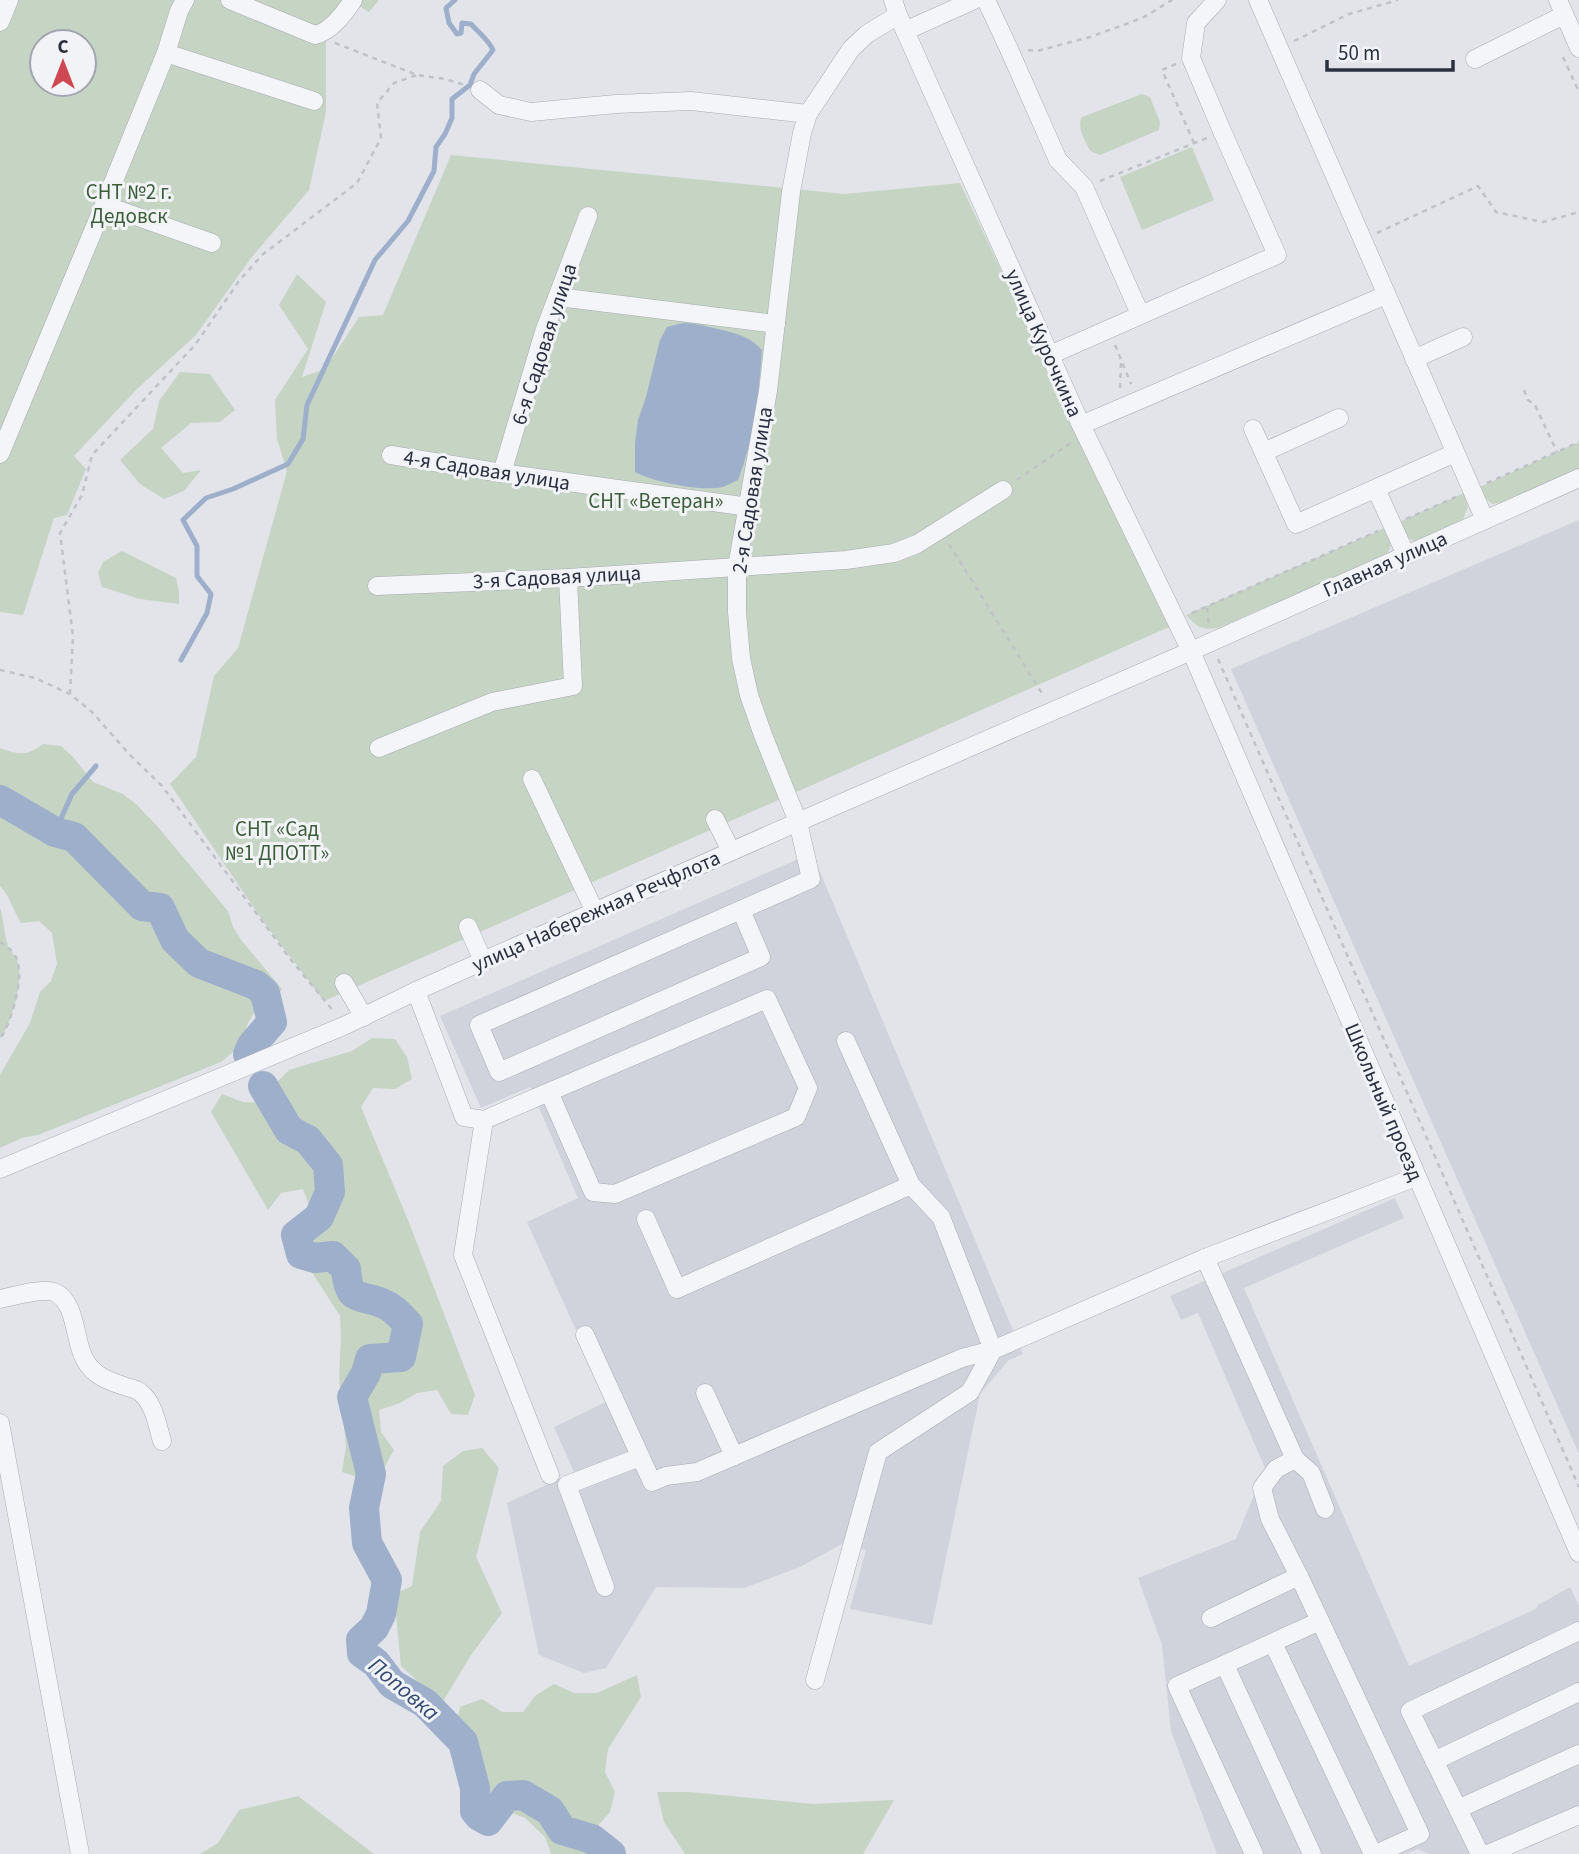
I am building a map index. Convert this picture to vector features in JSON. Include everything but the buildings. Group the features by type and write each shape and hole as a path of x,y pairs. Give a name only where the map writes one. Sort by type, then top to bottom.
{"street":[{"path":"0,22 9,0"},
{"path":"0,454 166,53 185,0"},
{"path":"230,0 315,35 321,34 346,12 353,0"},
{"name":"2-я Садовая улица","path":"741,910 811,879 798,822 749,695 741,658 737,612 737,567 749,507 776,324 791,192 802,133 808,114 851,49 867,34 899,15 974,0"},
{"path":"986,0 1058,160 1084,187 1140,314"},
{"path":"1050,355 1276,255 1192,58 1196,23 1217,0"},
{"path":"1258,0 1485,520"},
{"path":"1475,59 1561,8 1579,48"},
{"name":"улица Курочкина","path":"899,15 1081,425 1191,651"},
{"path":"166,53 314,101"},
{"path":"480,90 499,105 531,112 616,104 691,101 808,114"},
{"path":"104,205 212,243"},
{"name":"6-я Садовая улица","path":"502,473 544,332 588,216"},
{"path":"1081,425 1386,295"},
{"path":"558,297 776,324"},
{"path":"1414,359 1463,337"},
{"path":"1264,452 1339,418"},
{"path":"1253,429 1296,524 1455,453"},
{"name":"4-я Садовая улица","path":"391,455 749,507"},
{"name":"Главная улица","path":"1191,651 1579,478"},
{"path":"1376,489 1406,555"},
{"name":"3-я Садовая улица","path":"377,586 568,578 846,560 894,553 917,544 1003,490"},
{"path":"379,748 492,702 573,686 568,578"},
{"name":"улица Набережная Речфлота","path":"0,1169 346,1025 416,991 731,851 1191,651"},
{"name":"Школьный проезд","path":"1191,651 1579,1553"},
{"path":"532,779 595,912"},
{"path":"715,819 731,851"},
{"path":"741,910 761,957 499,1072 479,1025 741,910"},
{"path":"468,927 483,961"},
{"path":"344,983 364,1017"},
{"path":"416,991 464,1117 484,1121 549,1092 767,999 807,1088 796,1117 615,1194 593,1192 549,1092"},
{"path":"846,1041 911,1185 941,1217 993,1350"},
{"path":"484,1121 463,1255 550,1475"},
{"path":"585,1335 652,1482 666,1476 697,1472 962,1358 993,1350 1205,1258 1416,1177"},
{"path":"646,1219 677,1289 911,1185"},
{"path":"1205,1258 1295,1459 1311,1473 1325,1509"},
{"path":"0,1299 36,1292 53,1292 63,1298 71,1313 83,1358 94,1373 139,1391 153,1407 162,1441"},
{"path":"815,1680 878,1452 970,1392 993,1350"},
{"path":"705,1393 734,1456"},
{"path":"0,1423 80,1854"},
{"path":"605,1587 566,1485 640,1457"},
{"path":"1273,1643 1375,1854 1420,1834 1270,1519 1262,1488 1276,1469 1295,1459"},
{"path":"1211,1618 1299,1576"},
{"path":"1254,1854 1177,1686 1320,1621"},
{"path":"1480,1854 1410,1711 1579,1631"},
{"path":"1225,1665 1312,1854"},
{"path":"1434,1761 1579,1692"},
{"path":"1458,1809 1579,1754"},
{"path":"1488,1854 1579,1815"}],"path":[{"path":"1037,51 1129,23 1172,0"},
{"path":"1288,45 1349,14 1398,0"},
{"path":"321,34 326,40 417,75 445,79"},
{"path":"1192,58 1162,70 1194,143"},
{"path":"70,694 73,636 60,533 82,495 92,455 195,345 239,281 262,255 357,183 381,138 377,103 394,83 417,75"},
{"path":"1084,187 1222,131"},
{"path":"1372,235 1478,186 1496,212 1543,222 1579,212"},
{"path":"1109,329 1138,400"},
{"path":"1118,408 1121,360"},
{"path":"1524,390 1528,400 1535,405 1556,452"},
{"path":"1003,490 1073,441 1081,425"},
{"path":"1480,487 1579,442"},
{"path":"1175,620 1464,493"},
{"path":"939,529 1053,710"},
{"path":"1206,607 1209,629"},
{"path":"1214,651 1579,1487"},
{"path":"0,670 34,678 70,694 92,712 162,786 291,960 346,1025"},
{"path":"0,942 8,947 18,961 19,981 7,1029 0,1039"}],"shaded area":[{"path":"1579,520 1579,1454 1231,669"},
{"path":"812,853 1023,1354 1009,1360 980,1394 932,1625 850,1609 866,1550 842,1544 800,1567 744,1588 656,1587 606,1668 584,1673 539,1655 507,1503 574,1472 554,1427 608,1401 527,1222 578,1198 530,1087 481,1108 440,1016"},
{"path":"1395,1198 1404,1218 1244,1288 1409,1666 1536,1609 1538,1605 1570,1587 1579,1606 1579,1806 1468,1854 1429,1854 1418,1849 1406,1854 1217,1854 1171,1731 1162,1645 1138,1578 1236,1539 1265,1468 1198,1313 1181,1320 1170,1296"}],"green space":[{"name":"СНТ №2 г. Дедовск","path":"0,0 379,0 369,12 359,6 326,40 326,112 309,190 251,258 196,335 137,389 74,456 86,469 67,515 54,518 23,615 0,612"},
{"path":"1142,94 1150,97 1160,122 1159,130 1100,155 1090,151 1081,130 1082,117"},
{"path":"1192,147 1214,200 1142,230 1120,177"},
{"name":"СНТ «Ветеран»","path":"451,155 845,194 960,183 1169,627 324,1001 265,924 170,784 196,757 214,676 238,648 287,471 277,439 275,400 308,349 279,305 297,274 326,302 302,377 325,369 359,317 383,315"},
{"path":"180,372 210,374 235,410 220,422 191,423 161,448 183,473 201,470 184,491 164,499 140,484 120,460 153,429 159,401"},
{"path":"1579,442 1579,469 1501,503 1492,504 1485,498 1480,487"},
{"path":"1464,493 1468,507 1463,519 1413,541 1404,533 1399,522"},
{"path":"1387,527 1392,541 1388,553 1221,627 1201,627 1186,615"},
{"path":"122,551 176,578 179,604 140,599 102,587 98,573 103,562"},
{"path":"43,744 61,746 93,782 123,794 136,804 228,911 233,927 242,941 282,989 272,1002 256,1010 234,1051 221,1062 0,1148 0,1075 30,1023 40,992 51,981 57,964 52,933 39,921 21,923 0,886 0,748 23,753"},
{"path":"0,908 8,946 17,960 19,978 12,1012 0,1039"},
{"path":"372,1038 395,1039 407,1057 412,1079 395,1089 373,1088 361,1107 410,1225 475,1395 468,1415 451,1414 437,1390 417,1393 400,1403 379,1410 381,1432 394,1450 384,1468 363,1479 342,1472 346,1446 339,1377 340,1316 304,1260 305,1229 310,1208 303,1189 281,1193 268,1210 211,1112 222,1094 243,1102 266,1103 274,1085 289,1070 352,1051"},
{"path":"482,1448 499,1468 476,1557 502,1613 471,1655 442,1703 401,1666 394,1594 412,1586 420,1532 441,1501 443,1466 463,1451"},
{"path":"637,1675 641,1697 608,1749 605,1772 615,1792 610,1812 597,1827 593,1845 600,1854 551,1854 545,1837 525,1818 475,1799 458,1771 456,1728 460,1707 482,1699 502,1712 523,1712 536,1695 554,1684 574,1693 597,1693"},
{"path":"657,1792 690,1792 813,1804 894,1800 863,1854 685,1854 664,1822"},
{"path":"298,1796 374,1854 200,1854 218,1843 239,1810"}],"water":[{"path":"683,323 703,325 739,335 749,339 762,350 748,449 738,480 723,487 678,485 635,472 638,420 660,340 667,327"}],"waterway":[{"path":"181,660 207,613 211,594 197,576 197,546 183,520 206,498 288,464 303,439 307,405 375,260 408,221 434,171 436,147 452,118 452,99 470,85 474,74 493,50 471,24 462,23 461,33 457,34 449,23 446,8 455,0"},
{"path":"55,832 72,794 96,766"},
{"name":"Поповка","path":"0,800 55,832 74,837 142,906 160,908 175,940 199,963 256,985 265,993 272,1022 252,1045 248,1054"},
{"name":"Поповка","path":"263,1086 289,1130 308,1140 328,1165 330,1192 319,1217 296,1235 301,1254 315,1258 333,1256 346,1269 352,1292 386,1305 408,1324 401,1357 370,1359 366,1373 352,1397 371,1474 364,1508 367,1543 387,1580 381,1614 374,1628 361,1640 362,1653 376,1663 392,1684 425,1703 463,1742 475,1788 475,1811 479,1816 488,1821 507,1796 523,1795 550,1811 562,1830 592,1839 611,1854"}],"park label":[{"name":"СНТ «Сад №1 ДПОТТ»","path":"277,841"}]}
